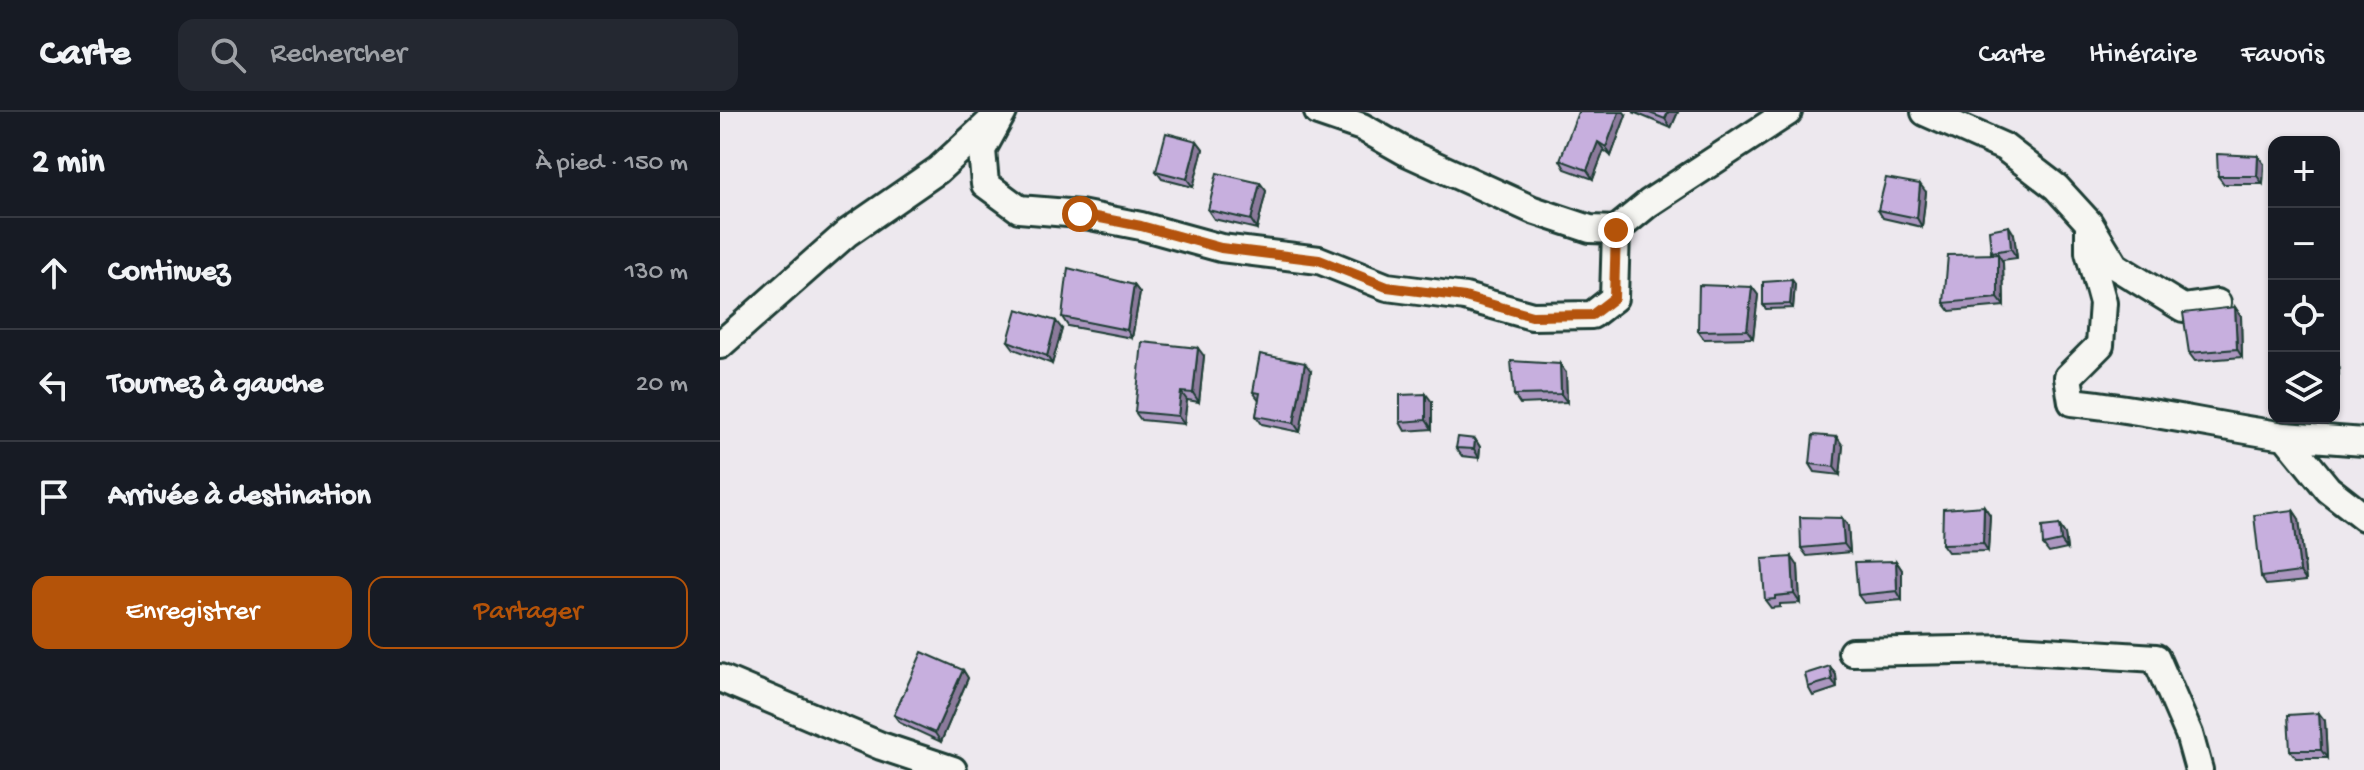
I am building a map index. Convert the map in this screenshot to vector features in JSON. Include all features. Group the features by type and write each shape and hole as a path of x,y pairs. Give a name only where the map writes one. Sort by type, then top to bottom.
{"street":[{"path":"1003,112 982,150 985,184 1019,209 1080,214 1141,226 1221,248 1319,260 1387,287 1465,297 1532,316 1592,315 1614,298 1616,230"},
{"path":"720,345 847,233 938,170 1003,112"},
{"path":"1318,112 1362,127 1408,153 1533,210 1590,229 1616,230 1649,203 1788,112"},
{"path":"1925,112 2004,147 2056,187 2089,223 2115,266 2183,308 2217,303"},
{"path":"2089,223 2089,252 2103,303 2100,345 2068,377 2072,402 2122,407 2212,426 2364,442"},
{"path":"2285,436 2328,489 2364,517"},
{"path":"1852,652 2013,649 2156,658 2189,734 2199,770"},
{"path":"720,678 881,746 953,770"}],"building":[{"path":"1578,112 1619,112 1606,147 1598,142 1587,170 1560,160"},
{"path":"1647,112 1668,112 1665,119"},
{"path":"1166,133 1197,141 1187,179 1156,171"},
{"path":"2217,154 2258,156 2257,176 2218,176"},
{"path":"1217,173 1260,183 1251,220 1208,210"},
{"path":"1886,178 1920,184 1917,218 1878,210"},
{"path":"2009,226 2011,249 1991,252 1989,230"},
{"path":"1998,254 1998,298 1944,303 1948,255"},
{"path":"1068,268 1134,285 1127,330 1062,317"},
{"path":"1792,280 1790,304 1763,305 1763,282"},
{"path":"1699,285 1752,287 1747,330 1698,331"},
{"path":"2235,307 2237,349 2189,353 2183,313"},
{"path":"1017,309 1056,321 1047,356 1008,341"},
{"path":"1142,342 1198,348 1193,393 1181,392 1178,416 1135,412"},
{"path":"1260,354 1305,363 1294,423 1256,416 1260,393 1253,392"},
{"path":"1511,361 1560,364 1561,394 1514,395"},
{"path":"1426,394 1426,420 1400,422 1400,395"},
{"path":"1813,435 1837,437 1834,467 1810,464"},
{"path":"1458,437 1475,439 1474,449 1456,448"},
{"path":"1984,506 1983,543 1942,544 1943,509"},
{"path":"2293,510 2300,572 2261,577 2254,515"},
{"path":"1800,517 1842,518 1844,544 1801,548"},
{"path":"2059,525 2061,541 2043,545 2042,527"},
{"path":"1792,557 1794,594 1765,600 1762,559"},
{"path":"1896,561 1897,591 1858,595 1855,562"},
{"path":"922,652 963,670 935,733 894,715"},
{"path":"1830,666 1832,680 1808,687 1805,674"},
{"path":"2319,713 2321,750 2290,750 2288,715"}],"route":[{"path":"1080,214 1141,226 1221,248 1319,260 1387,287 1465,297 1532,316 1592,315 1614,298 1616,230"}]}
